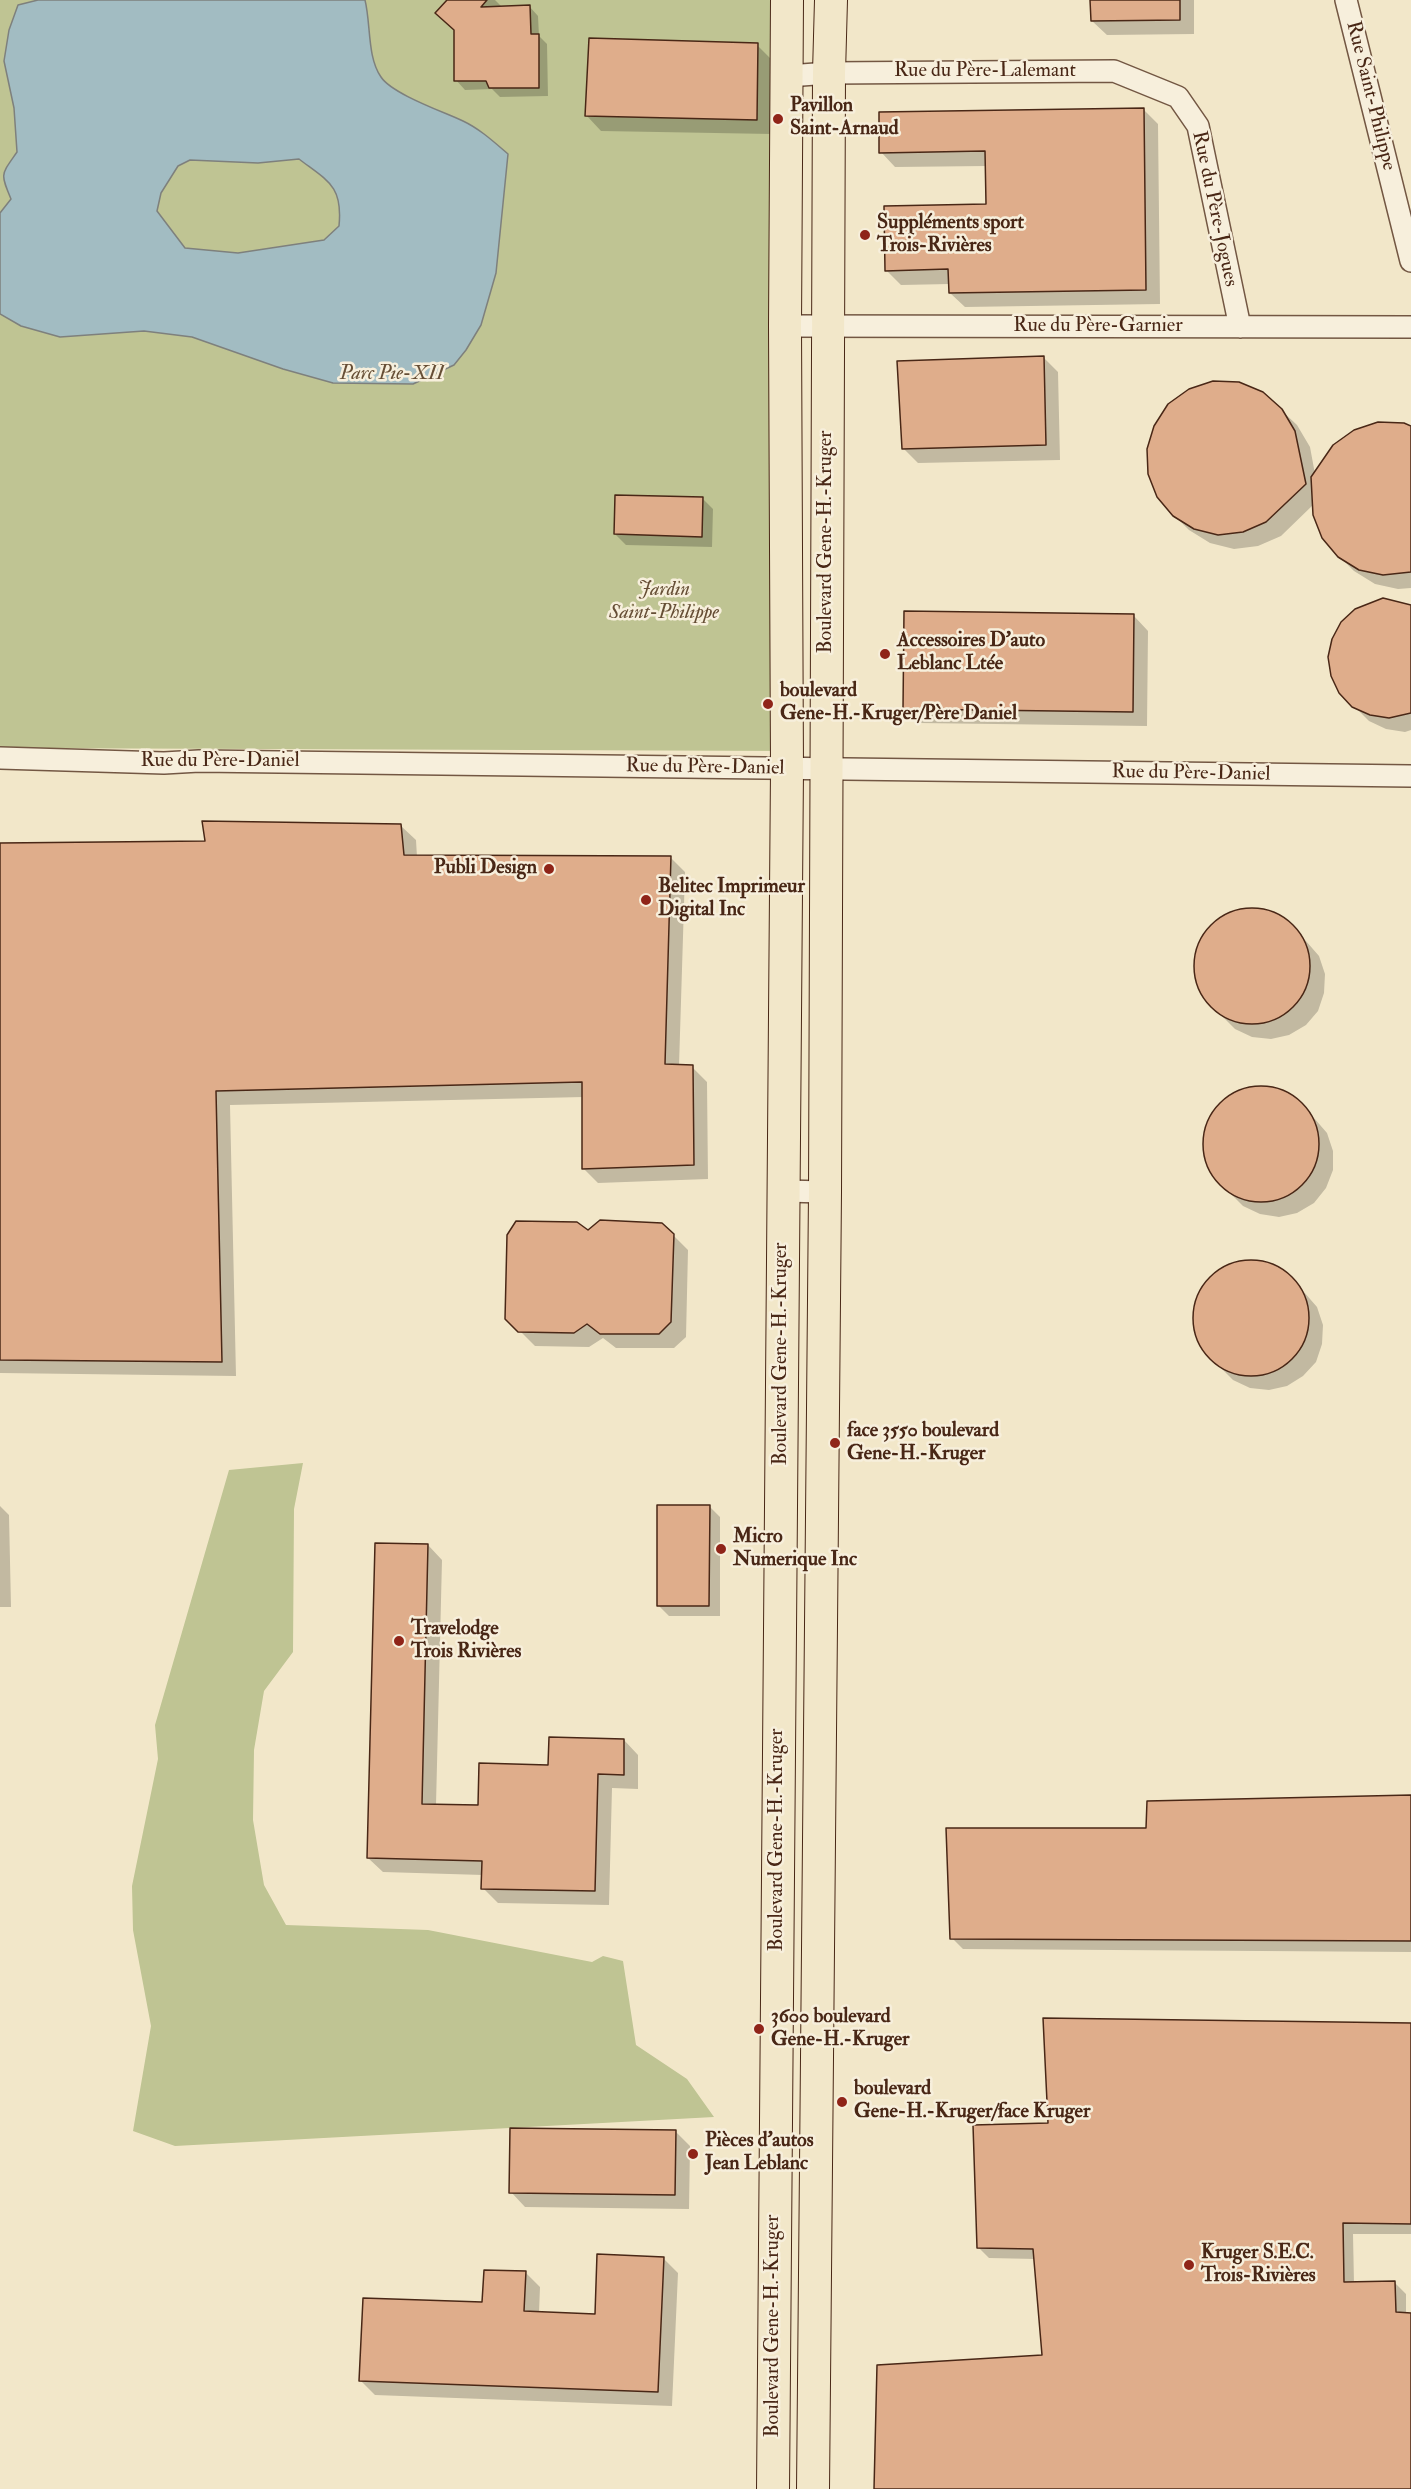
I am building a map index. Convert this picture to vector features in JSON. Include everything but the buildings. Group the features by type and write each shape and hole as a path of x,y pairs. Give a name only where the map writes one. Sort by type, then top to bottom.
{"main road":[{"name":"Boulevard Gene-H.-Kruger","path":"773,2489 787,769 785,326 787,0"},
{"name":"Boulevard Gene-H.-Kruger","path":"813,2489 825,1192 831,0"}],"street":[{"name":"Rue Saint-Philippe","path":"1346,0 1411,261"},
{"name":"Rue du Père-Lalemant","path":"788,76 1114,71 1178,97"},
{"name":"Rue du Père-Jogues","path":"1178,97 1198,126 1240,327"},
{"name":"Rue du Père-Garnier","path":"785,326 1411,327"},
{"name":"Rue du Père-Daniel","path":"0,758 164,763 199,761 1411,777"},
{"path":"784,1191 825,1192"}],"green space":[{"name":"Parc Pie-XII","path":"0,0 784,0 792,751 0,748"},
{"path":"303,1463 294,1509 293,1652 264,1691 254,1750 253,1820 264,1885 286,1925 428,1930 592,1962 603,1956 623,1961 636,2045 687,2079 714,2117 175,2146 133,2131 151,2026 133,1930 132,1886 158,1759 155,1725 229,1470"}],"water":[{"path":"38,0 365,0 373,60 381,77 407,96 469,124 508,154 496,273 481,325 466,350 454,365 413,384 333,383 283,369 192,337 144,331 60,337 21,326 0,314 0,213 11,199 4,174 17,152 14,108 4,61 9,30 18,5","holes":["299,159 325,179 336,193 339,202 339,226 324,240 238,253 185,248 157,211 161,193 178,166 190,160 258,163"]}],"place":[{"name":"Pavillon Saint-Arnaud","path":"778,119"},
{"name":"Suppléments sport Trois-Rivières","path":"865,235"},
{"name":"Accessoires D'auto Leblanc Ltée","path":"885,654"},
{"name":"boulevard Gene-H.-Kruger/Père Daniel","path":"768,704"},
{"name":"Publi Design","path":"549,869"},
{"name":"Belitec Imprimeur Digital Inc","path":"646,900"},
{"name":"face 3550 boulevard Gene-H.-Kruger","path":"835,1443"},
{"name":"Micro Numerique Inc","path":"721,1549"},
{"name":"Travelodge Trois Rivières","path":"399,1641"},
{"name":"3600 boulevard Gene-H.-Kruger","path":"759,2029"},
{"name":"boulevard Gene-H.-Kruger/face Kruger","path":"842,2102"},
{"name":"Pièces d'autos Jean Leblanc","path":"693,2154"},
{"name":"Kruger S.E.C. Trois-Rivières","path":"1189,2265"}],"park label":[{"name":"Jardin Saint-Philippe","path":"664,602"}]}
